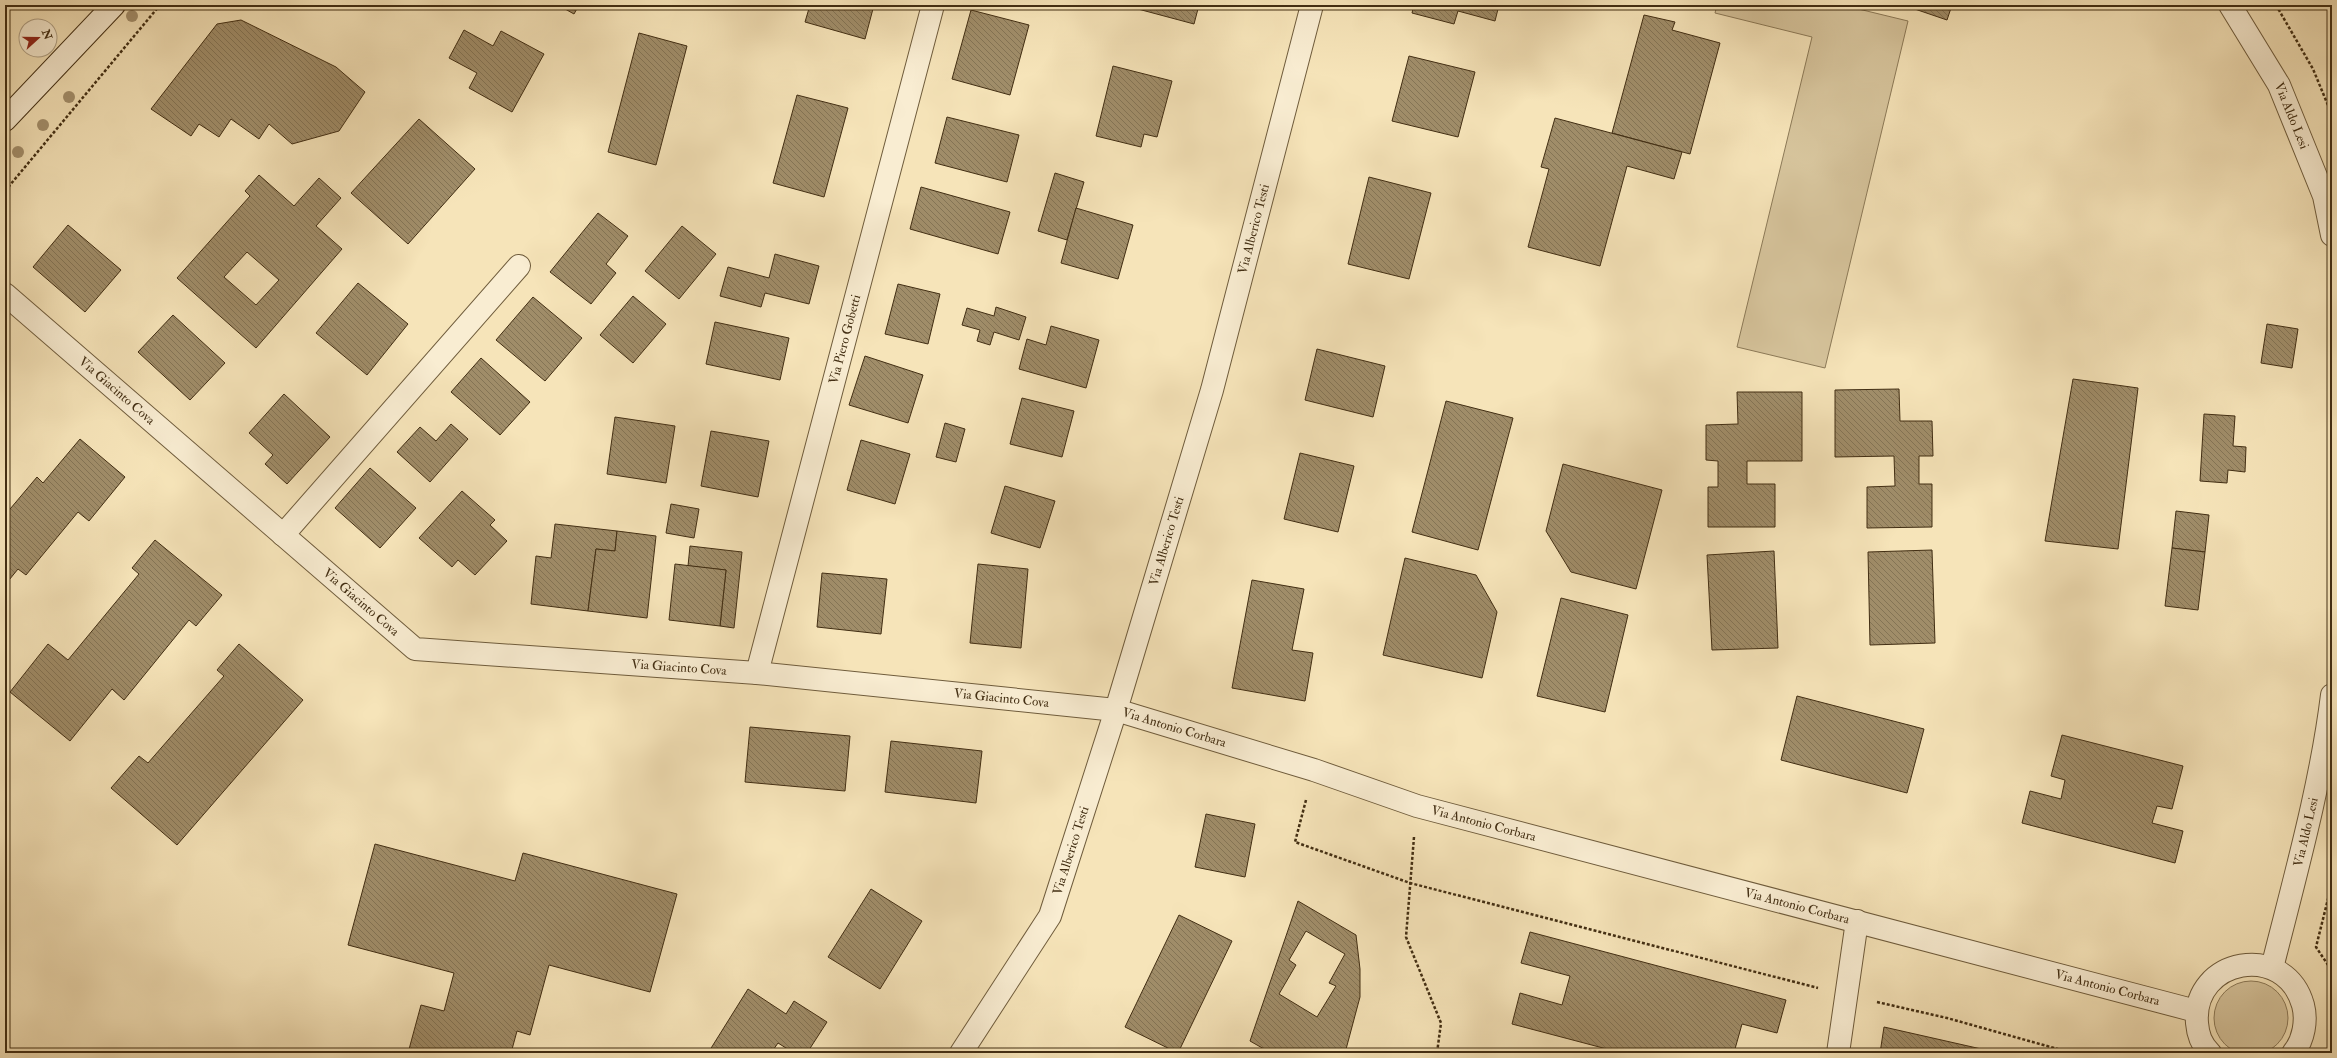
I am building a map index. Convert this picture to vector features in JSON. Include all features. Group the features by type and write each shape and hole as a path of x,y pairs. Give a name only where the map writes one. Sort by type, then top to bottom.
{"street":[{"path":"5,120 114,5"},
{"name":"Via Piero Gobetti","path":"757,673 933,5"},
{"name":"Via Alberico Testi","path":"960,1053 1050,916 1116,710 1212,390 1312,5"},
{"name":"Via Aldo Lesi","path":"2230,5 2279,85 2324,196 2332,235"},
{"path":"283,535 519,266"},
{"name":"Via Giacinto Cova","path":"5,294 415,649 757,673 1116,710"},
{"name":"Via Aldo Lesi","path":"2272,968 2298,863 2329,722 2332,695"},
{"name":"Via Antonio Corbara","path":"1116,710 1314,770 1417,806 2196,1011"},
{"name":"Via Antonio Corbara","path":"1838,1053 1856,921"},
{"path":"2210,1053 2204,1046 2198,1033 2196,1011 2205,989 2216,976 2227,969 2247,964 2272,968 2288,979 2300,994 2305,1012 2304,1028 2297,1048 2293,1053"}],"path":[{"path":"5,191 160,5"},
{"path":"2276,5 2313,69 2332,115"},
{"path":"1314,770 1295,842 1410,882 1846,995 1947,1018 2072,1053"},
{"path":"1417,806 1406,938 1441,1023 1437,1053"},
{"path":"2332,883 2316,947 2332,972"}],"shaded area":[{"path":"1717,5 1842,5 1908,21 1825,368 1737,347 1812,37 1715,13"},
{"path":"2244,981 2258,981 2272,987 2282,997 2288,1011 2288,1025 2282,1039 2272,1049 2258,1055 2244,1055 2230,1049 2220,1039 2214,1025 2214,1011 2220,997 2230,987"}],"building":[{"path":"558,5 579,5 574,14"},
{"path":"810,5 874,5 865,39 805,22"},
{"path":"1123,5 1199,5 1194,24"},
{"path":"1414,5 1499,5 1495,21 1458,11 1454,24 1412,13"},
{"path":"1903,5 1952,5 1947,20"},
{"path":"971,10 1029,25 1010,95 952,79"},
{"path":"1644,15 1675,22 1672,30 1720,43 1690,154 1612,133"},
{"path":"241,20 336,67 365,92 339,131 292,144 269,124 259,139 231,119 219,137 199,124 191,136 151,109 217,24"},
{"path":"464,30 493,46 501,31 544,54 512,112 469,88 477,73 449,58"},
{"path":"639,33 687,46 656,165 608,152"},
{"path":"1409,56 1475,72 1458,137 1392,121"},
{"path":"1113,66 1172,81 1157,137 1144,134 1141,147 1096,136"},
{"path":"797,95 848,108 824,197 773,183"},
{"path":"947,117 1019,135 1007,182 935,163"},
{"path":"1555,118 1682,152 1674,179 1627,166 1600,266 1528,247 1549,169 1541,167"},
{"path":"419,119 475,169 408,244 351,193"},
{"path":"1055,173 1084,182 1067,240 1038,231"},
{"path":"259,175 294,206 319,178 341,198 316,226 342,249 256,348 177,278 250,196 245,191","holes":["247,252 279,280 256,305 224,277"]},
{"path":"1369,177 1431,193 1409,279 1348,264"},
{"path":"921,187 1010,212 998,254 910,229"},
{"path":"1076,208 1133,225 1118,279 1061,263"},
{"path":"598,213 628,236 606,264 616,273 591,304 550,272"},
{"path":"68,225 121,270 85,312 33,267"},
{"path":"682,226 716,254 679,299 645,271"},
{"path":"775,254 819,266 809,304 765,293 761,307 720,296 728,267 769,278"},
{"path":"358,283 408,324 367,375 316,333"},
{"path":"898,284 940,294 928,344 885,334"},
{"path":"633,296 666,324 633,363 600,335"},
{"path":"533,297 582,338 545,381 496,340"},
{"path":"996,307 1026,317 1019,340 994,332 990,345 977,341 980,330 962,325 967,308 994,316"},
{"path":"173,315 225,363 190,400 138,352"},
{"path":"715,322 789,338 780,380 706,364"},
{"path":"2267,324 2298,329 2292,368 2261,363"},
{"path":"1051,326 1099,340 1086,388 1019,369 1027,339 1046,345"},
{"path":"1317,349 1385,366 1373,417 1305,400"},
{"path":"865,356 923,375 908,423 849,405"},
{"path":"481,358 530,402 500,435 451,392"},
{"path":"2073,379 2138,388 2118,549 2045,541"},
{"path":"1899,389 1900,421 1932,421 1933,456 1919,456 1919,484 1932,484 1932,527 1867,528 1867,487 1895,486 1894,456 1835,457 1835,390"},
{"path":"1737,392 1802,392 1802,461 1747,461 1747,484 1775,484 1775,527 1708,527 1708,487 1718,487 1718,461 1706,460 1706,425 1738,424"},
{"path":"284,394 330,437 287,484 265,464 273,455 249,433"},
{"path":"1022,398 1074,411 1062,457 1010,444"},
{"path":"1446,401 1513,418 1478,550 1412,532"},
{"path":"2204,414 2235,416 2233,446 2246,447 2245,472 2228,470 2227,483 2200,481"},
{"path":"615,417 675,426 666,483 607,474"},
{"path":"945,423 965,429 956,462 936,457"},
{"path":"451,424 468,439 430,482 397,452 420,427 436,441"},
{"path":"711,431 769,441 758,497 701,486"},
{"path":"80,439 125,477 89,521 78,512 26,575 18,569 5,585 5,515 37,477 43,483"},
{"path":"861,440 910,454 895,504 847,490"},
{"path":"1300,453 1354,466 1338,532 1284,519"},
{"path":"1563,464 1662,490 1636,589 1571,572 1546,531"},
{"path":"370,468 416,508 380,548 335,508"},
{"path":"1005,486 1055,501 1040,548 991,533"},
{"path":"462,491 495,520 490,525 507,541 475,575 458,560 452,567 419,538"},
{"path":"671,504 699,509 694,538 666,533"},
{"path":"2176,511 2209,515 2205,552 2172,548"},
{"path":"555,524 617,531 615,551 596,549 588,611 531,604 536,556 551,558"},
{"path":"617,531 656,536 647,618 588,611 596,549 615,551"},
{"path":"155,540 222,595 196,626 189,620 124,700 112,689 70,741 10,692 48,644 68,660 139,574 132,568"},
{"path":"690,546 742,552 734,628 720,626 726,570 688,566"},
{"path":"2172,548 2205,552 2198,610 2165,606"},
{"path":"1932,550 1935,643 1870,645 1868,552"},
{"path":"1774,551 1778,648 1712,650 1707,555"},
{"path":"1405,558 1476,575 1497,612 1482,678 1383,655"},
{"path":"675,564 726,570 720,626 669,620"},
{"path":"978,564 1028,569 1021,648 970,643"},
{"path":"822,573 887,579 881,634 817,627"},
{"path":"1252,580 1304,589 1292,650 1313,653 1305,701 1232,688"},
{"path":"1561,598 1628,615 1605,712 1537,696"},
{"path":"239,644 303,700 177,845 111,788 139,756 148,763 224,676 217,670"},
{"path":"1797,696 1924,729 1907,793 1781,760"},
{"path":"750,727 850,736 845,791 745,782"},
{"path":"2062,735 2183,766 2172,809 2157,806 2152,823 2183,831 2175,863 2022,823 2030,791 2061,799 2065,780 2051,776"},
{"path":"891,741 982,751 976,803 885,792"},
{"path":"1206,814 1255,824 1245,877 1195,867"},
{"path":"375,844 515,881 523,853 677,894 650,992 549,965 530,1035 517,1031 511,1053 408,1053 421,1005 444,1011 454,973 348,945"},
{"path":"871,889 922,921 880,989 828,957"},
{"path":"1298,901 1356,935 1360,969 1360,997 1345,1053 1271,1053 1250,1041","holes":["1306,931 1345,954 1329,983 1336,986 1317,1017 1279,994 1296,965 1289,960"]},
{"path":"1179,915 1232,941 1178,1053 1125,1027"},
{"path":"1530,932 1786,1000 1777,1033 1742,1024 1735,1049 1750,1053 1622,1053 1512,1024 1520,993 1562,1005 1570,976 1521,963"},
{"path":"748,989 786,1014 794,1001 827,1022 807,1053 794,1053 778,1043 771,1053 708,1053"},
{"path":"1884,1027 1999,1053 1880,1053"}]}
